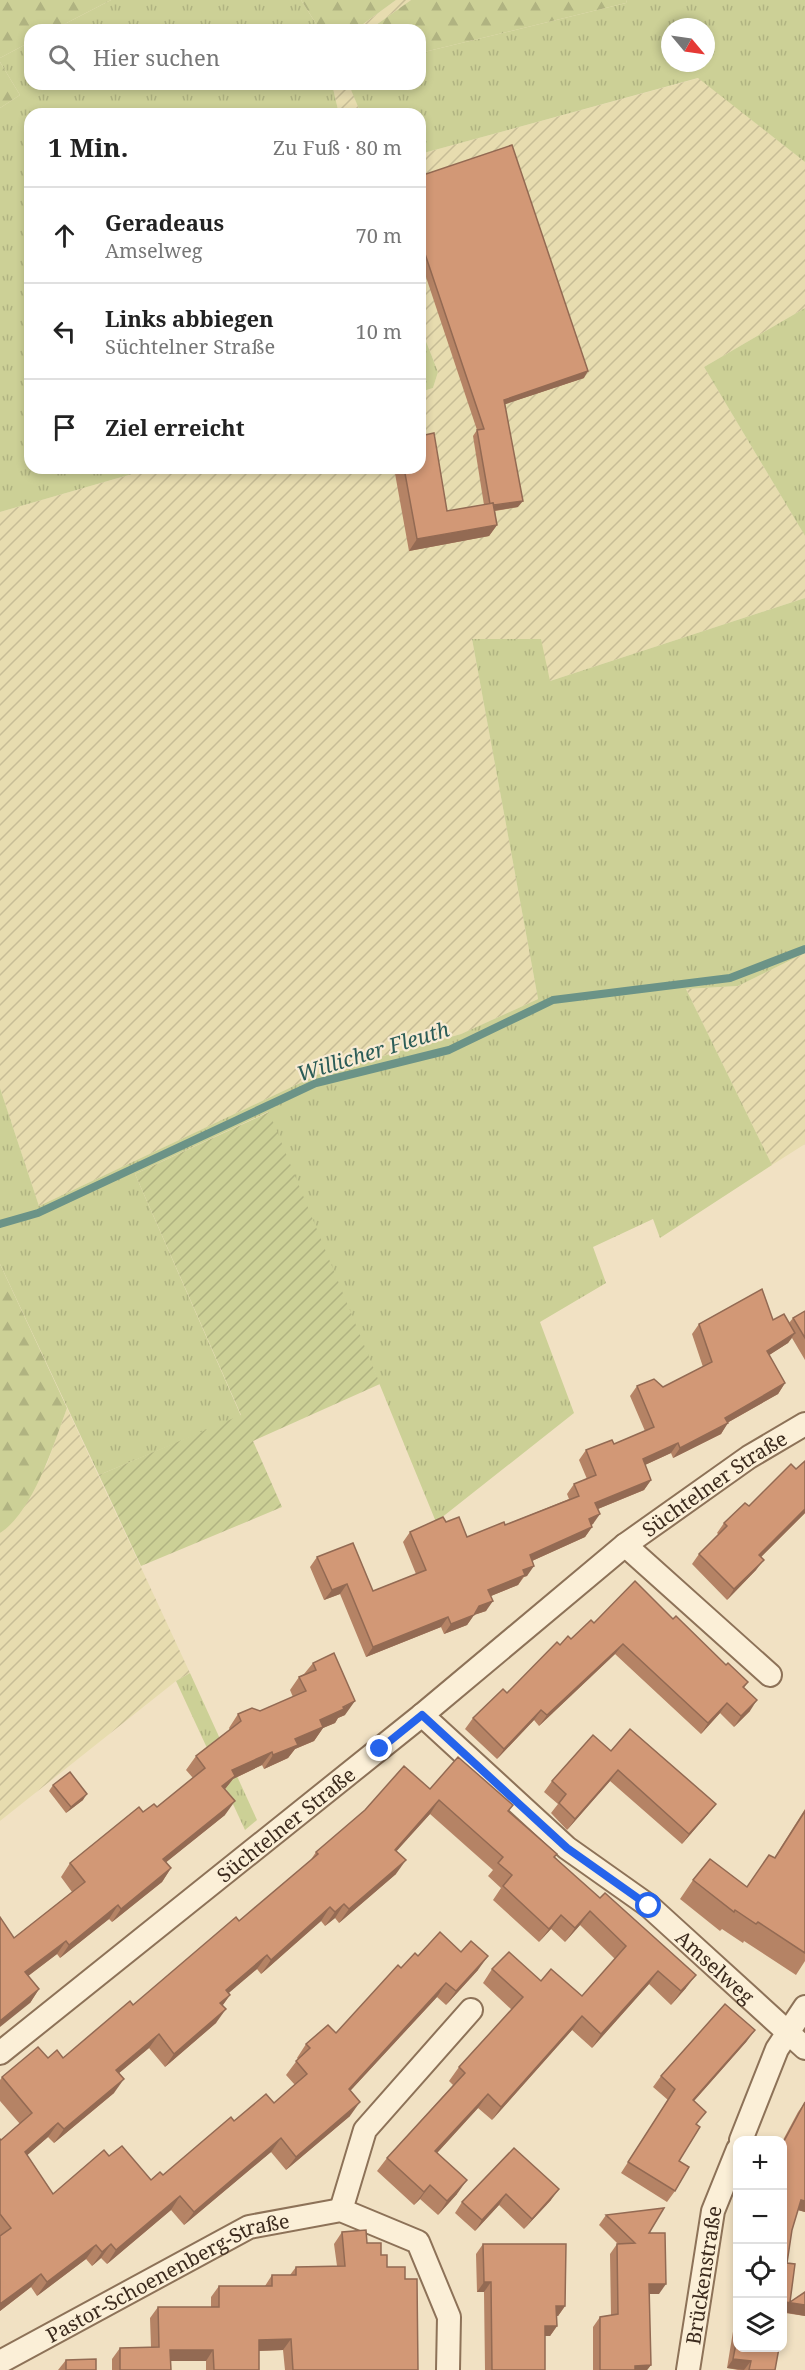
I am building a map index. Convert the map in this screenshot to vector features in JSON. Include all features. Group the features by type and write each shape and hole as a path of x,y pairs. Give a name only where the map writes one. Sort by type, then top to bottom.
{"street":[{"name":"Süchtelner Straße","path":"0,2053 422,1715 625,1545 749,1457 805,1424"},
{"name":"Süchtelner Straße","path":"625,1545 770,1675"},
{"name":"Amselweg","path":"422,1715 567,1848 649,1906 796,2041"},
{"path":"743,2136 777,2049 796,2041 805,2007"},
{"path":"448,2370 449,2317 418,2242 341,2210 365,2130 471,2010"},
{"name":"Brückenstraße","path":"688,2370 713,2211 733,2161"},
{"name":"Pastor-Schoenenberg-Straße","path":"0,2362 249,2227 341,2210"}],"shaded area":[{"path":"396,0 411,0 377,24 363,24"},
{"path":"699,78 805,162 805,308 704,367 805,536 805,598 550,681 472,639 538,999 461,1034 319,1074 39,1206 0,1088 0,512 132,474 426,474 426,390 433,388 438,372 426,341 426,152"},
{"path":"333,90 351,90 359,108 338,108"},
{"path":"805,953 805,1144 772,1165 686,989 738,986"},
{"path":"67,1408 190,1673 176,1681 0,1821 0,1533 47,1464"}],"green space":[{"path":"0,0 111,0 65,24 24,24 24,45 0,58"},
{"path":"111,0 301,0 316,24 65,24"},
{"path":"301,0 396,0 363,24 316,24"},
{"path":"411,0 627,0 626,3 426,52 426,24 377,24"},
{"path":"627,0 805,0 805,162 698,78 426,152 426,108 359,108 351,90 426,90 426,52 626,3"},
{"path":"24,45 24,90 333,90 338,108 24,108 24,474 132,474 0,512 0,108 20,95 0,62 0,58"},
{"path":"0,62 20,95 0,108"},
{"path":"805,308 805,536 704,367"},
{"path":"426,341 438,372 433,388 426,390"},
{"path":"805,598 805,953 738,986 686,989 772,1165 660,1238 653,1219 593,1247 606,1283 540,1322 574,1413 436,1522 268,1112 135,1174 241,1416 99,1475 0,1264 0,1088 39,1206 319,1074 461,1034 538,999 472,639 541,639 550,681"},
{"path":"269,1112 380,1384 253,1441 282,1507 141,1566 99,1475 241,1415 135,1174"},
{"path":"0,1264 67,1408 49,1458 32,1494 23,1510 0,1533"},
{"path":"190,1673 257,1820 245,1830 176,1681"}],"building":[{"path":"512,145 588,371 504,400 523,501 490,504 477,430 484,429 426,257 426,174"},
{"path":"434,433 447,511 493,503 497,525 417,539 405,474 426,474 426,435"},
{"path":"762,1289 773,1320 784,1314 795,1333 767,1351 785,1383 725,1418 728,1423 680,1448 678,1443 643,1459 651,1480 595,1503 600,1514 589,1519 592,1527 530,1555 534,1566 523,1570 525,1575 488,1590 493,1601 479,1606 474,1615 451,1624 448,1617 373,1647 347,1584 332,1590 317,1557 353,1543 373,1591 426,1570 410,1532 443,1517 446,1522 459,1517 467,1537 579,1496 574,1484 596,1475 586,1450 612,1440 614,1444 654,1427 637,1386 654,1379 663,1387 712,1362 699,1324"},
{"path":"805,1311 805,1338 793,1318"},
{"path":"805,1461 805,1509 759,1555 764,1560 734,1589 699,1554 727,1526 724,1523 745,1503 749,1506 791,1464 796,1469"},
{"path":"635,1581 673,1619 676,1616 726,1665 728,1663 748,1682 743,1687 757,1700 741,1716 727,1703 708,1723 623,1644 547,1715 541,1710 504,1749 473,1718 503,1689 507,1693 557,1642 560,1645 568,1636 571,1639 591,1620 594,1623"},
{"path":"334,1653 355,1701 320,1720 323,1727 295,1739 298,1745 273,1755 272,1752 232,1770 235,1776 222,1786 235,1801 163,1859 171,1868 121,1909 118,1905 69,1945 66,1941 25,1972 39,1989 0,2021 0,1917 14,1938 85,1882 70,1863 139,1807 143,1812 154,1804 157,1807 205,1768 196,1756 241,1721 238,1714 252,1708 260,1711 306,1691 299,1677 316,1670 313,1663"},
{"path":"630,1729 716,1804 689,1834 618,1770 575,1819 559,1803 566,1794 552,1781 593,1735 611,1751"},
{"path":"458,1757 513,1805 508,1811 557,1854 554,1857 600,1898 605,1893 696,1975 681,1991 658,1971 601,2034 582,2016 501,2107 488,2094 435,2151 467,2180 447,2201 430,2185 424,2192 387,2158 465,2073 459,2067 523,1997 492,1969 509,1952 541,1981 551,1969 582,1996 626,1946 590,1911 575,1928 561,1915 549,1929 503,1886 512,1875 498,1863 503,1857 439,1800 395,1850 406,1860 349,1909 344,1904 335,1912 330,1907 271,1960 267,1955 226,1990 230,1995 220,2003 226,2009 174,2054 159,2034 116,2070 124,2079 64,2129 58,2123 25,2152 53,2194 104,2150 109,2156 122,2146 151,2180 160,2172 163,2175 231,2117 234,2121 266,2094 274,2103 307,2074 296,2061 310,2048 306,2044 328,2025 336,2033 398,1965 401,1968 415,1953 418,1956 440,1932 461,1952 471,1941 488,1956 456,1991 446,1983 349,2089 360,2102 296,2157 281,2138 194,2212 180,2196 116,2250 111,2244 102,2252 96,2245 47,2282 41,2274 0,2304 0,2236 11,2228 0,2214 0,2139 32,2113 2,2077 38,2047 48,2058 57,2050 63,2058 130,2001 133,2005 236,1917 239,1921 318,1854 316,1852 365,1810 404,1766 430,1789"},
{"path":"70,1772 87,1794 71,1807 53,1785"},
{"path":"805,1811 805,1953 758,1922 756,1924 735,1910 734,1912 693,1880 710,1859 747,1887 769,1855 775,1858"},
{"path":"725,2004 755,2030 693,2100 706,2112 696,2124 700,2127 679,2161 689,2167 675,2191 628,2162 675,2089 661,2076"},
{"path":"805,2102 805,2201 801,2200 792,2230 787,2263 787,2136"},
{"path":"514,2148 559,2189 532,2219 506,2194 482,2220 462,2202"},
{"path":"664,2208 649,2233 665,2233 666,2284 649,2284 651,2365 635,2366 635,2370 600,2370 600,2317 618,2314 617,2244 635,2243 606,2215"},
{"path":"366,2230 367,2243 381,2243 381,2255 387,2255 387,2267 405,2267 405,2279 417,2279 418,2370 293,2370 291,2339 259,2340 259,2370 214,2370 213,2350 170,2350 171,2370 120,2370 120,2348 159,2347 158,2307 219,2307 219,2286 272,2286 272,2275 296,2275 296,2267 345,2266 342,2232"},
{"path":"483,2244 566,2244 565,2306 556,2306 557,2326 545,2326 545,2370 492,2370 491,2282 484,2282"},
{"path":"787,2263 795,2264 790,2302 805,2292 805,2305 787,2302"},
{"path":"734,2352 778,2352 775,2370 749,2370 751,2361 733,2359"},
{"path":"96,2359 96,2370 66,2370 66,2360"}],"waterway":[{"name":"Willicher Fleuth","path":"0,1224 38,1213 316,1083 449,1050 553,1000 730,978 805,949"}],"route":[{"path":"380,1749 422,1715 444,1738 567,1848 649,1906"}]}
